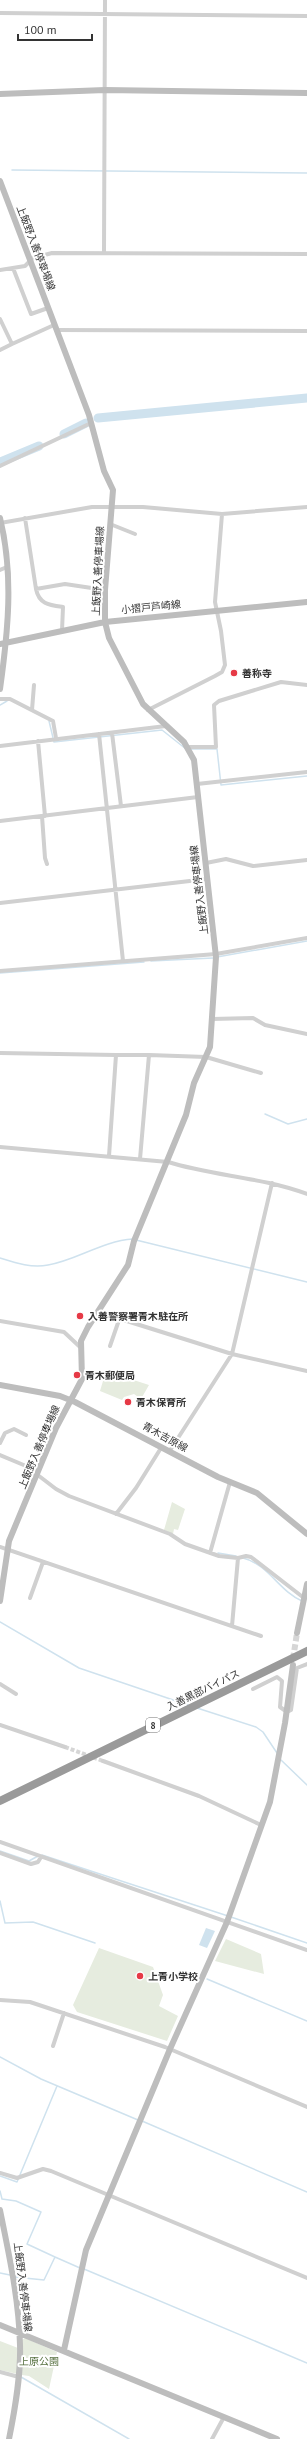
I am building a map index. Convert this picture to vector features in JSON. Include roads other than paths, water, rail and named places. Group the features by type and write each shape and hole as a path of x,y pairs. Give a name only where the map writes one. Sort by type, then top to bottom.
{"highway":[{"name":"入善黒部バイパス","path":"0,1801 307,1651"}],"main road":[{"path":"0,94 105,90 307,93"},
{"name":"上飯野入善停車場線","path":"0,181 91,423 104,471 112,490 105,590 105,622 114,651 148,710 188,747 194,760 216,954 210,1046 194,1083 186,1115 168,1162 134,1241 128,1264 84,1333 80,1347 83,1363 82,1379 56,1428 38,1475 12,1532 7,1549 0,1601"},
{"path":"0,521 7,567 7,643 0,689"},
{"name":"小摺戸芦崎線","path":"0,644 105,622 307,602"},
{"name":"青木吉原線","path":"0,1385 60,1396 70,1400 129,1429 161,1448 257,1494 307,1534"},
{"path":"297,1633 307,1584"},
{"path":"64,2350 86,2250 170,2049 227,1922 261,1825 276,1777 293,1665"},
{"name":"上飯野入善停車場線","path":"0,2210 11,2261 19,2332 19,2377 9,2439"},
{"path":"0,2325 64,2350 277,2439"}],"street":[{"path":"104,252 105,0"},
{"path":"0,13 307,16"},
{"path":"0,270 25,266 33,258 52,253 104,252 307,254"},
{"path":"13,268 31,314 48,308"},
{"path":"0,319 12,344"},
{"path":"0,350 55,327 307,331"},
{"path":"0,466 91,423"},
{"path":"0,521 92,507 112,506 143,506 222,514 307,507"},
{"path":"148,710 222,672 225,665 216,611 222,514"},
{"path":"25,518 38,596 48,605 62,607 62,631"},
{"path":"110,524 135,534"},
{"path":"0,570 7,567"},
{"path":"36,589 66,584 105,590"},
{"path":"188,747 216,747 214,705 219,701 280,682 307,684"},
{"path":"32,710 34,685"},
{"path":"0,699 10,699 53,721 56,738"},
{"path":"0,746 38,740 166,726"},
{"path":"112,733 120,806"},
{"path":"99,734 123,961"},
{"path":"38,740 44,816 45,858 48,864"},
{"path":"197,784 307,772"},
{"path":"0,821 198,797"},
{"path":"206,863 226,859 253,866 307,860"},
{"path":"0,903 207,879"},
{"path":"0,970 216,954 307,938"},
{"path":"212,1019 253,1018 265,1025 307,1034"},
{"path":"0,1052 206,1057 261,1073"},
{"path":"109,1156 116,1055"},
{"path":"140,1159 149,1055"},
{"path":"0,1148 168,1162 188,1168 272,1183 307,1194"},
{"path":"169,1452 232,1354 272,1183"},
{"path":"98,1312 119,1320 232,1354 307,1371"},
{"path":"110,1346 119,1320"},
{"path":"0,1321 64,1332 80,1347"},
{"path":"0,1443 5,1433 14,1429 26,1436"},
{"path":"116,1514 136,1488 161,1448"},
{"path":"0,1455 26,1466 69,1496 170,1534 185,1544 210,1553 238,1558 246,1556 252,1557 304,1598"},
{"path":"210,1553 230,1482"},
{"path":"0,1547 261,1636"},
{"path":"232,1626 238,1558"},
{"path":"30,1598 43,1562"},
{"path":"254,1689 277,1678 282,1681 280,1707 287,1712 291,1710 298,1668 307,1664"},
{"path":"0,1684 16,1694"},
{"path":"0,1725 64,1747"},
{"path":"103,1761 199,1796 261,1825"},
{"path":"0,1842 307,1950"},
{"path":"0,1853 31,1864 38,1862 41,1857"},
{"path":"0,2000 30,2002 170,2049 307,2107"},
{"path":"54,2046 64,2013"},
{"path":"0,2173 17,2178 43,2169 51,2171 307,2278"},
{"path":"0,2372 19,2377"},
{"path":"212,2439 224,2417"}],"water":[{"path":"206,1928 215,1931 207,1948 199,1945"}],"waterway":[{"path":"12,170 307,173"},
{"path":"98,418 307,398"},
{"path":"64,434 86,423"},
{"path":"0,462 39,446"},
{"path":"0,705 7,701"},
{"path":"49,721 54,742 162,730 186,749"},
{"path":"190,749 217,749 221,785 307,776"},
{"path":"217,957 307,941"},
{"path":"151,961 213,958"},
{"path":"0,973 144,962"},
{"path":"265,1114 288,1124 307,1119"},
{"path":"0,1258 18,1263 42,1266 59,1263 111,1243 133,1239"},
{"path":"136,1240 307,1282"},
{"path":"218,1553 236,1556"},
{"path":"243,1558 260,1566 294,1597 302,1601"},
{"path":"0,1622 79,1668 188,1705"},
{"path":"197,1708 256,1727 263,1732 277,1753"},
{"path":"281,1760 307,1785"},
{"path":"0,1851 29,1861 38,1856"},
{"path":"42,1855 228,1916"},
{"path":"0,1901 5,1923 33,1922 95,1943"},
{"path":"231,1917 307,1943"},
{"path":"207,1979 307,2021"},
{"path":"0,2057 41,2079 138,2120"},
{"path":"0,2176 17,2182 57,2086"},
{"path":"142,2121 307,2192"},
{"path":"0,2191 2,2199 16,2201 41,2212 27,2244 55,2257"},
{"path":"15,2277 44,2280 55,2257 80,2268"},
{"path":"84,2269 307,2363"},
{"path":"0,2273 10,2275"},
{"path":"21,2377 129,2439"}],"tunnel":[{"path":"293,1659 297,1633"},
{"path":"65,1747 103,1761"}],"place":[{"name":"善称寺","path":"234,673"},
{"name":"入善警察署青木駐在所","path":"80,1316"},
{"name":"青木郵便局","path":"77,1375"},
{"name":"青木保育所","path":"128,1402"},
{"name":"上青小学校","path":"140,1976"}],"park label":[{"name":"上原公園","path":"39,2361"}]}
